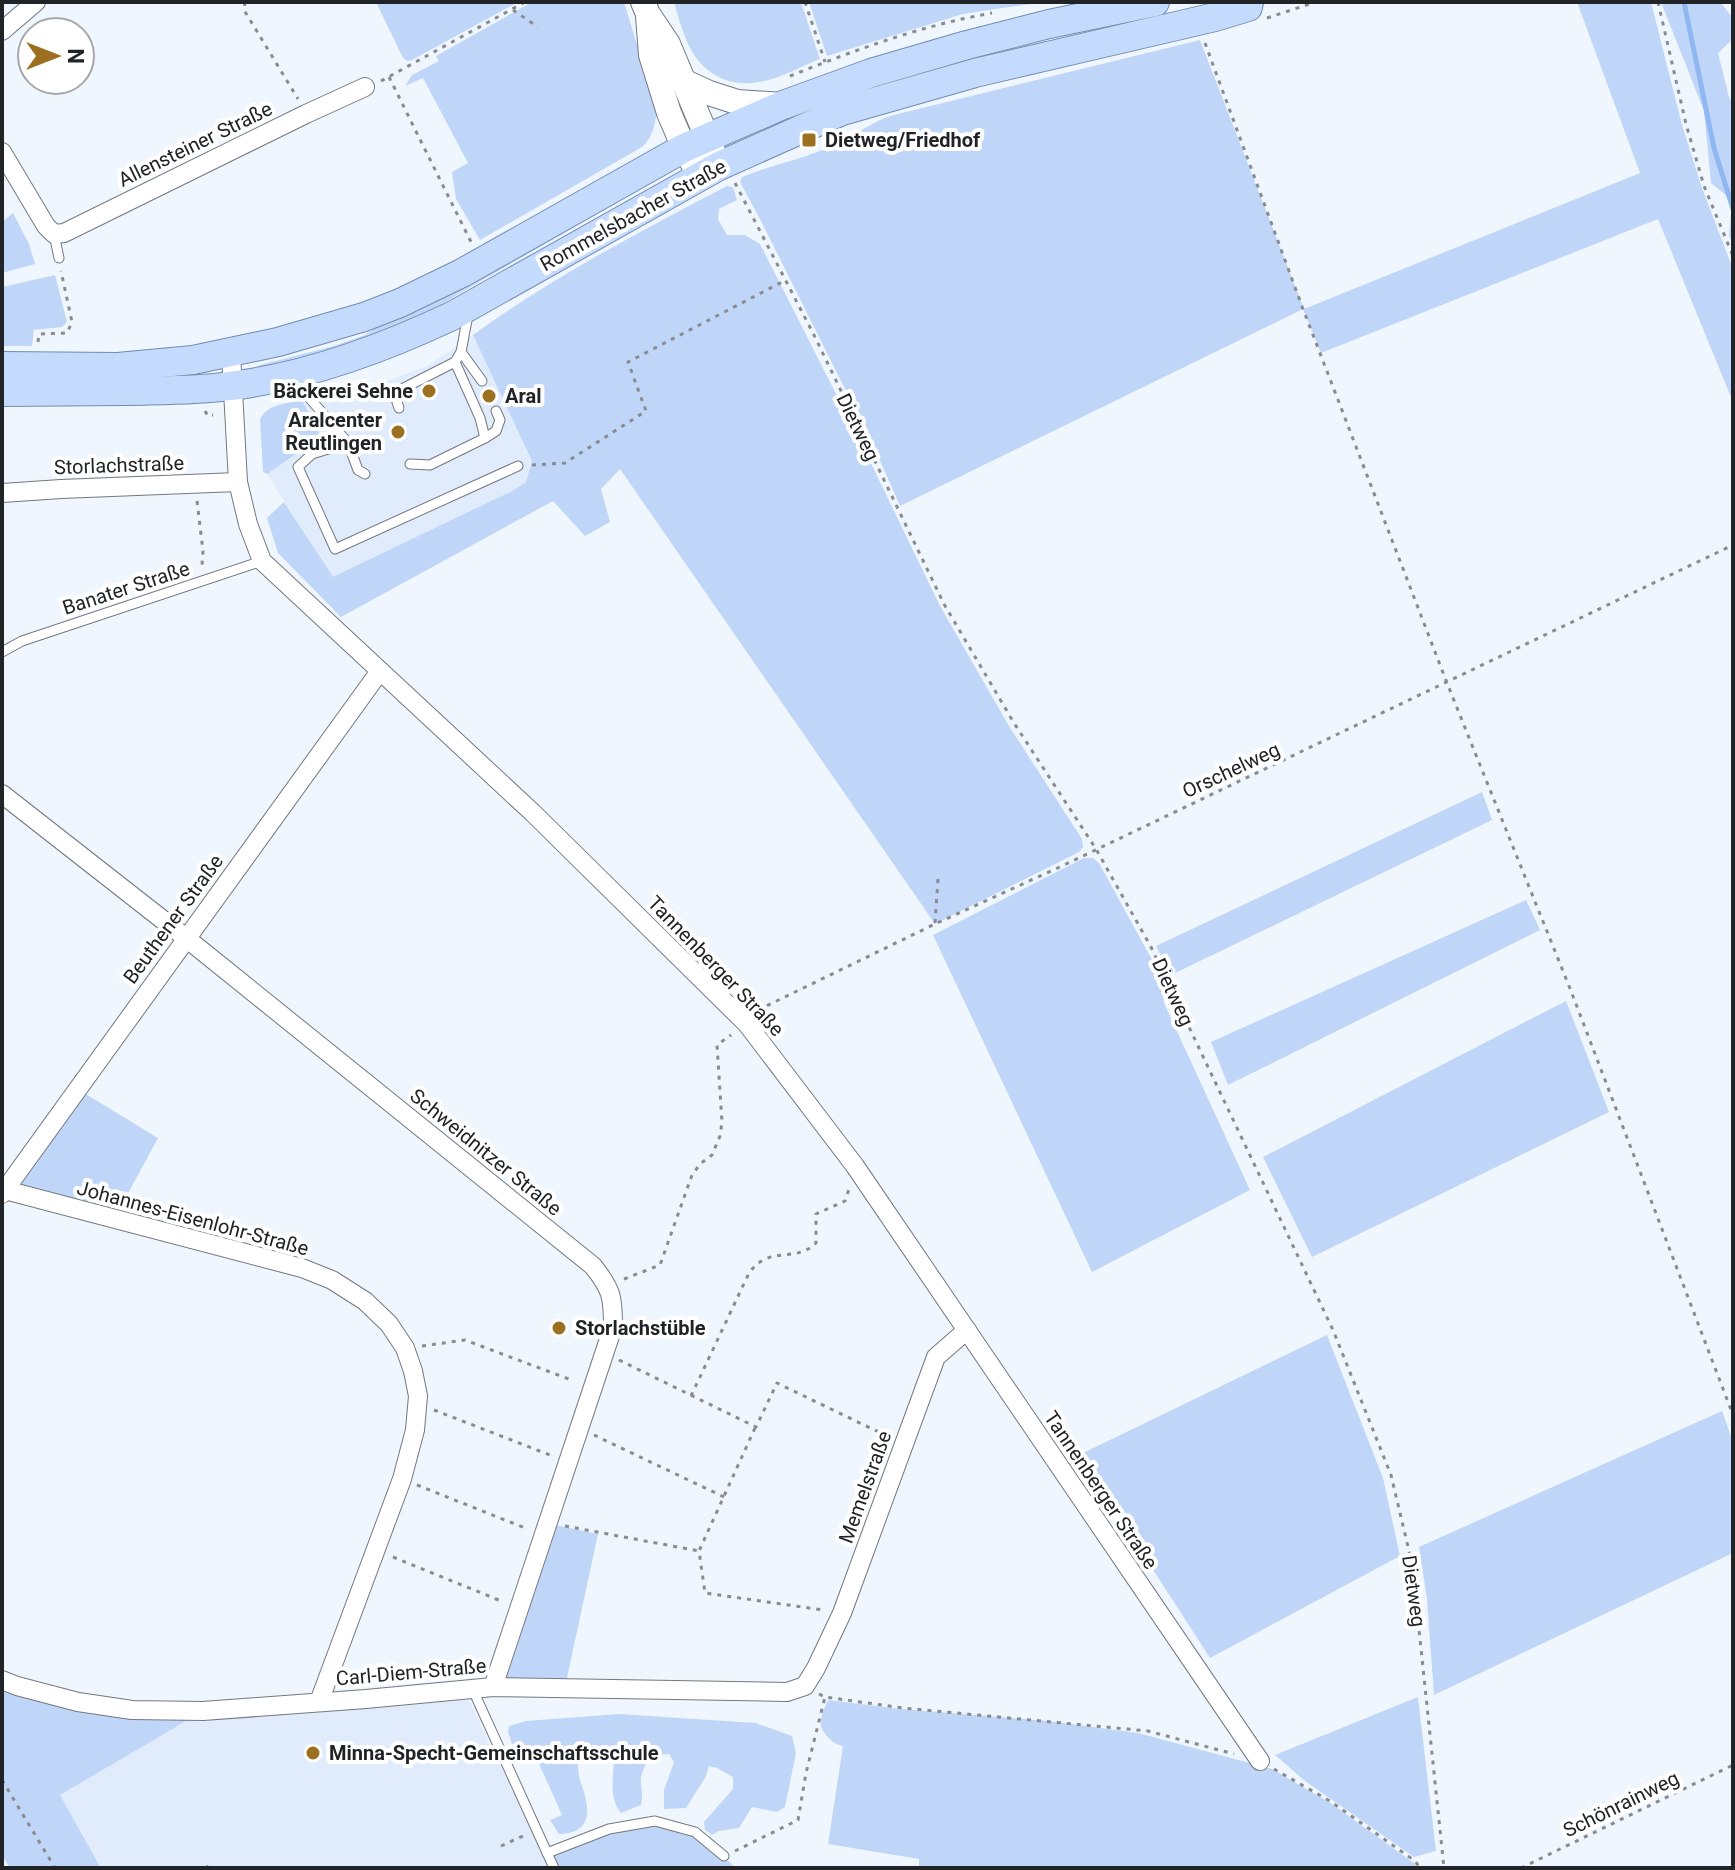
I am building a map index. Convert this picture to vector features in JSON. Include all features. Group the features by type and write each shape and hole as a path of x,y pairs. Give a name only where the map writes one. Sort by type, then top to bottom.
{"main road":[{"name":"Rommelsbacher Straße","path":"2,366 118,367 181,362 231,354 364,317 462,273 696,142 783,105 871,73 967,45 1155,2"},
{"name":"Rommelsbacher Straße","path":"2,392 184,390 232,386 338,361 412,335 470,307 717,173 842,111 975,73 1196,22 1251,3"}],"street":[{"path":"2,31 36,2"},
{"path":"645,8 668,44 683,81 696,142"},
{"path":"645,8 651,55 669,113 696,142 717,173"},
{"path":"683,81 737,102 783,105"},
{"name":"Allensteiner Straße","path":"50,230 64,233 365,87"},
{"path":"2,152 50,230"},
{"name":"Tannenberger Straße","path":"231,354 238,482 248,524 262,561 533,813 744,1021 855,1166 1260,1761"},
{"name":"Storlachstraße","path":"2,493 238,482"},
{"name":"Beuthener Straße","path":"3,1190 380,671"},
{"name":"Schweidnitzer Straße","path":"2,794 593,1266 608,1285"},
{"name":"Johannes-Eisenlohr-Straße","path":"3,1190 302,1268 332,1280 365,1301 389,1324 405,1348 418,1396 415,1430 402,1479 319,1702"},
{"path":"493,1687 613,1327 613,1305 608,1285"},
{"name":"Memelstraße","path":"805,1686 842,1613 936,1357 967,1330"},
{"name":"Carl-Diem-Straße","path":"2,1680 78,1702 132,1710 203,1711 493,1687 787,1692 805,1686"}],"lane":[{"path":"50,230 59,258"},
{"path":"399,408 394,393 455,362 461,352 470,307"},
{"path":"461,352 482,381"},
{"path":"455,362 480,418 485,438"},
{"path":"289,375 350,442 358,470 365,474"},
{"path":"410,464 430,465 485,438 496,431 500,420 496,411"},
{"path":"350,442 312,454 298,467 335,549 518,466"},
{"name":"Banater Straße","path":"2,652 22,641 262,561"},
{"path":"472,1688 554,1868"},
{"path":"547,1853 609,1829 655,1821 695,1832 724,1856"}],"path":[{"path":"245,2 244,10 306,114"},
{"path":"365,87 389,77 525,2"},
{"path":"805,2 825,62"},
{"path":"1658,2 1686,124 1704,186 1733,256"},
{"path":"513,10 538,27"},
{"path":"1196,22 1447,683 1571,991 1733,1415"},
{"path":"389,77 474,247"},
{"name":"Dietweg","path":"717,173 786,280 944,604 1014,723 1096,849 1151,947 1333,1330 1391,1475 1409,1551 1444,1868"},
{"path":"36,350 39,334 67,333 72,322 59,258"},
{"path":"518,466 565,463 646,411 628,362 786,280"},
{"path":"200,495 197,499 203,581"},
{"name":"Orschelweg","path":"608,1285 660,1265 692,1175 712,1155 720,1136 722,1122 717,1045 744,1021 935,924 1733,545"},
{"path":"935,924 938,879"},
{"path":"691,1396 756,1263 770,1257 808,1251 816,1243 816,1214 845,1201 855,1166"},
{"path":"405,1348 465,1340 593,1388"},
{"path":"605,1353 756,1427"},
{"path":"842,1613 705,1593 699,1551 777,1383 904,1444"},
{"path":"417,1404 569,1462"},
{"path":"579,1429 724,1497"},
{"path":"402,1479 546,1529 699,1551"},
{"path":"376,1550 519,1608"},
{"path":"805,1686 825,1697 903,1708 1148,1731 1260,1761 1330,1801 1415,1861 1420,1868"},
{"path":"724,1856 798,1820 825,1697"},
{"name":"Schönrainweg","path":"1521,1868 1733,1765"},
{"path":"2,1780 55,1868"},
{"path":"501,1846 513,1841"},
{"path":"205,1868 211,1865"}],"shaded area":[{"path":"376,2 518,2 407,61"},
{"path":"532,2 624,2 657,110 655,120 651,135 642,147 480,240 456,199 452,172 468,163 423,78 405,86 412,75 439,61 436,56"},
{"path":"674,2 801,2 820,59 761,82 723,79 707,69 695,56"},
{"path":"809,2 1044,2 963,14 827,56"},
{"path":"1577,2 1651,2 1682,125 1733,269 1733,402 1658,219 1321,353 1303,309 900,506 874,447 740,182 742,177 752,173 825,149 827,152 840,146 839,142 894,115 1200,40 1304,309 1640,173"},
{"path":"1661,2 1720,2 1733,18 1733,39 1718,53 1733,104 1733,244 1729,236 1732,200 1711,183 1704,111"},
{"path":"682,165 427,314 335,351 254,369 365,335 393,316"},
{"path":"727,186 733,187 737,200 719,209 718,219 727,235 745,235 760,244 940,606 1009,726 1082,839 1083,847 1079,852 935,924 620,469 601,489 610,522 585,536 553,501 341,617 278,553 267,518 284,502 333,577 526,482 532,461 473,335 565,274"},
{"path":"13,213 29,244 35,264 2,273 2,222"},
{"path":"55,275 67,322 62,327 34,330 32,346 2,346 2,287"},
{"path":"473,335 532,461 526,482 333,578 267,474 321,437 302,400 368,388 427,366"},
{"path":"302,400 321,437 267,474 263,472 260,419 273,407"},
{"path":"1482,792 1492,820 1171,975 1156,946"},
{"path":"1084,858 1093,858 1099,863 1163,980 1164,1003 1250,1190 1092,1272 933,935"},
{"path":"1526,900 1540,930 1228,1085 1211,1042"},
{"path":"1566,1001 1609,1112 1312,1257 1263,1157"},
{"path":"79,1090 158,1138 114,1219 7,1190"},
{"path":"1327,1335 1383,1478 1400,1556 1210,1658 1079,1455"},
{"path":"1722,1411 1733,1442 1733,1553 1434,1695 1427,1599 1419,1547"},
{"path":"550,1524 598,1534 565,1687 496,1687"},
{"path":"2,1680 17,1686 203,1711 60,1795 101,1868 10,1868 2,1855"},
{"name":"Minna-Specht-Gemeinschaftsschule","path":"464,1690 550,1868 102,1868 60,1795 203,1711"},
{"path":"1418,1697 1436,1851 1414,1857 1305,1781 1275,1755"},
{"path":"828,1700 1048,1721 1138,1733 1272,1769 1329,1802 1418,1868 919,1868 919,1859 828,1844 843,1746 830,1740 822,1727 821,1719"},
{"path":"619,1714 756,1723 792,1736 796,1753 785,1807 777,1812 752,1807 739,1828 712,1835 705,1830 704,1822 733,1789 733,1777 709,1766 686,1808 664,1809 664,1790 674,1762 669,1754 651,1756 641,1776 641,1805 621,1813 613,1795 614,1761 608,1751 583,1755 578,1760 587,1816 579,1829 559,1834 550,1820 562,1815 531,1746 522,1749 512,1744 509,1726 526,1721"},
{"path":"654,1822 695,1833 736,1868 555,1868 548,1854 608,1830"}],"waterway":[{"path":"1684,2 1714,148 1733,209"}],"place":[{"name":"Dietweg/Friedhof","path":"809,140"},
{"name":"Bäckerei Sehne","path":"429,391"},
{"name":"Aral","path":"489,396"},
{"name":"Aralcenter Reutlingen","path":"398,432"},
{"name":"Storlachstüble","path":"559,1328"},
{"name":"Minna-Specht-Gemeinschaftsschule","path":"313,1753"}]}
